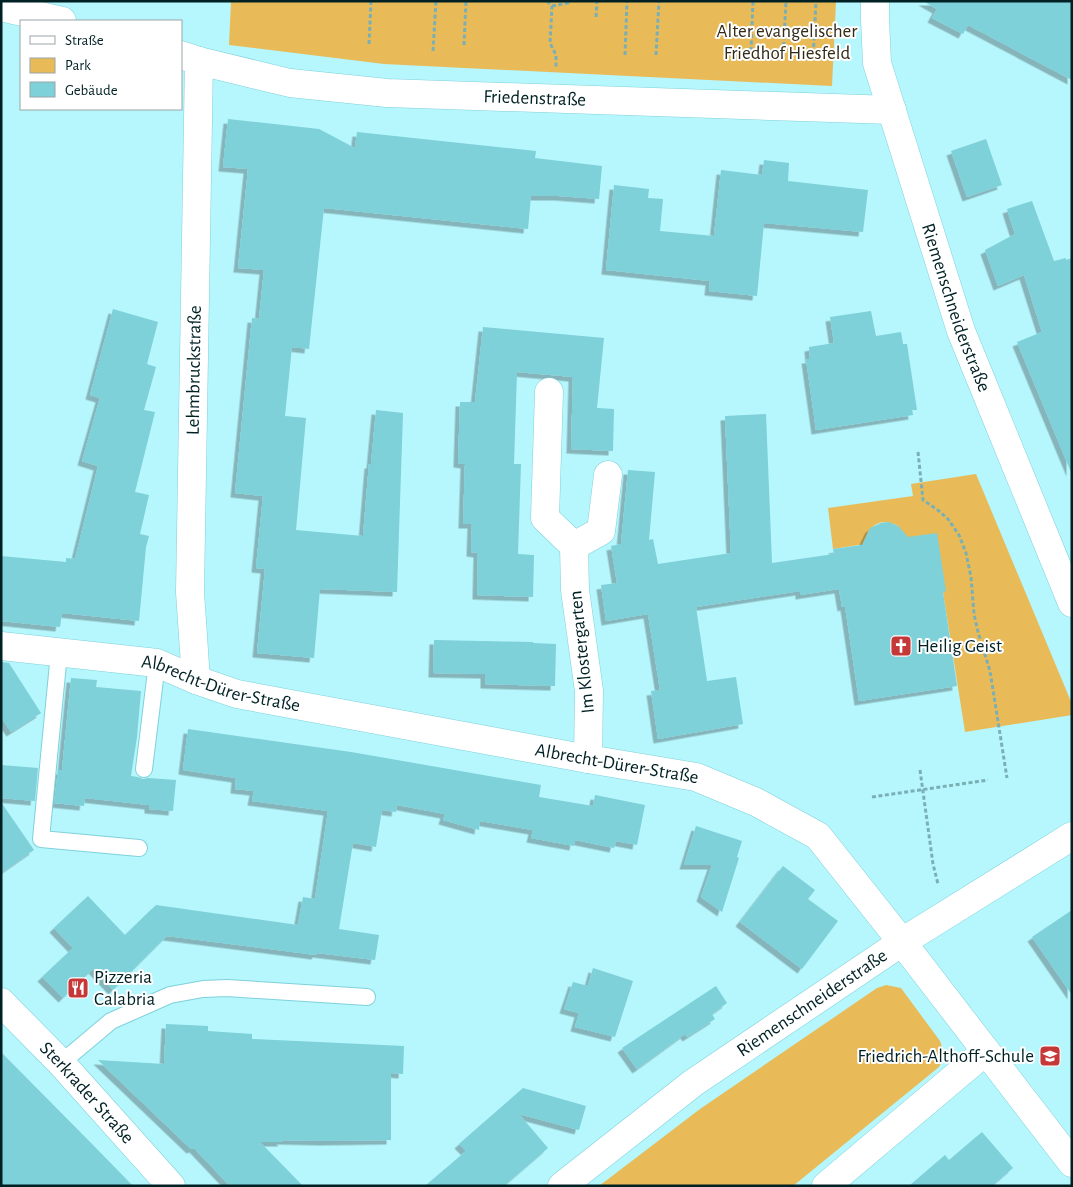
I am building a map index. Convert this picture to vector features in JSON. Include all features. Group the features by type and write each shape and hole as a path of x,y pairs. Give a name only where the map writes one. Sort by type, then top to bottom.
{"street":[{"name":"Riemenschneiderstraße","path":"875,1 877,62 962,331 1072,603"},
{"path":"1,7 58,20"},
{"name":"Friedenstraße","path":"190,58 290,83 387,93 892,110"},
{"name":"Lehmbruckstraße","path":"190,58 190,592 196,680"},
{"path":"549,392 545,518 574,546 600,531 608,475"},
{"name":"Im Klostergarten","path":"574,546 575,590 590,691 588,759"},
{"name":"Albrecht-Dürer-Straße","path":"1,646 157,663 196,680 237,694 588,759 696,777 756,802 818,836 1072,1162"},
{"name":"Riemenschneiderstraße","path":"562,1186 693,1082 902,942 1072,836"},
{"name":"Sterkrader Straße","path":"1,1002 61,1063 171,1186"},
{"path":"826,1186 986,1051"}],"lane":[{"path":"59,652 41,839 138,848"},
{"path":"144,769 157,663"},
{"path":"61,1063 111,1021 170,996 203,989 227,988 367,997"}],"path":[{"path":"368,44 371,1"},
{"path":"433,51 436,1"},
{"path":"464,45 466,1"},
{"path":"547,1 552,6 550,43 556,55 556,99"},
{"path":"552,6 568,3 568,1"},
{"path":"596,17 597,1"},
{"path":"625,55 627,1"},
{"path":"656,55 659,1"},
{"path":"751,50 753,1"},
{"path":"783,59 786,1"},
{"path":"813,60 816,1"},
{"path":"918,452 923,500 948,519 960,535 966,553 971,578 974,614 990,671 1007,778"},
{"path":"920,770 932,864 947,914"},
{"path":"872,797 988,780"}],"green space":[{"name":"Alter evangelischer Friedhof Hiesfeld","path":"231,1 836,1 832,86 384,64 229,45"},
{"path":"976,474 1072,704 1072,715 965,732 943,592 898,526 886,522 876,524 869,532 865,544 833,549 828,508 913,496 911,484"},
{"path":"886,985 901,988 940,1041 943,1054 941,1064 793,1186 599,1186 700,1109 877,988"}],"building":[{"path":"923,1 1072,1 1072,80 968,25 963,34 932,18 937,9"},
{"path":"228,119 319,129 355,148 357,132 536,151 535,158 602,166 599,199 531,196 528,229 324,208 309,349 292,347 285,416 306,418 296,530 363,536 376,410 403,413 397,592 320,589 314,658 257,653 265,569 256,568 263,496 235,493 252,318 259,319 264,270 238,268 248,169 223,167"},
{"path":"986,139 1002,185 967,197 951,151"},
{"path":"764,160 789,163 788,181 868,190 863,232 764,223 757,296 709,291 710,281 606,270 614,185 649,189 648,198 663,199 660,231 714,236 721,170 762,175"},
{"path":"1032,201 1054,261 1072,258 1071,472 1017,342 1042,332 1024,275 998,286 985,250 1015,234 1007,209"},
{"path":"113,309 158,322 147,364 156,367 144,410 155,412 135,492 149,495 140,534 149,536 146,547 139,621 62,613 60,627 1,621 1,556 66,562 66,558 75,559 98,466 82,461 100,398 90,395"},
{"path":"871,311 876,336 901,332 903,344 907,344 917,410 912,410 913,415 816,430 806,359 810,359 809,347 834,343 830,317"},
{"path":"483,327 604,338 597,408 614,409 613,451 571,449 573,377 517,372 514,464 521,464 518,554 534,555 533,597 477,595 478,553 471,552 472,524 463,524 465,464 458,463 460,402 475,402"},
{"path":"766,414 772,563 834,554 833,549 862,545 870,528 881,523 889,522 898,526 908,537 937,533 946,591 943,592 957,686 859,701 845,606 842,607 839,589 800,595 800,591 696,607 707,681 736,677 743,724 658,739 651,691 660,690 648,614 606,621 601,585 617,583 611,546 621,544 628,470 655,472 649,540 653,539 658,564 731,553 725,416"},
{"path":"434,640 556,644 555,686 485,684 485,674 433,673"},
{"path":"1,662 9,663 41,713 11,732 1,717"},
{"path":"71,678 97,680 96,687 141,691 131,776 143,779 176,780 173,811 149,809 149,805 85,798 84,806 54,803 58,770 62,770"},
{"path":"188,729 351,752 541,785 539,797 593,806 595,795 645,805 637,845 616,841 614,848 575,840 574,846 531,838 533,830 480,821 479,830 443,820 445,814 397,805 396,812 382,810 376,847 353,843 339,929 379,935 375,960 317,953 316,955 167,936 113,990 93,969 63,998 42,977 73,948 54,928 88,896 125,935 156,905 298,925 303,897 315,899 328,811 252,801 254,791 235,789 236,778 183,770"},
{"path":"1,765 38,768 35,801 1,798"},
{"path":"1,802 34,850 1,873"},
{"path":"696,826 742,841 737,857 739,858 722,912 701,897 712,865 684,865"},
{"path":"783,866 815,890 808,899 838,921 802,969 740,922"},
{"path":"1072,910 1072,995 1032,937"},
{"path":"593,968 633,981 615,1037 575,1027 579,1013 564,1009 573,982 588,986"},
{"path":"716,986 727,1003 712,1014 715,1019 687,1037 685,1034 637,1069 622,1048"},
{"path":"166,1024 208,1026 208,1031 252,1034 252,1039 404,1046 403,1074 391,1073 391,1140 281,1140 283,1142 260,1142 303,1186 230,1186 194,1148 191,1149 98,1060 164,1064"},
{"path":"1,1052 95,1147 133,1186 1,1186"},
{"path":"523,1088 586,1106 579,1130 519,1114 548,1148 504,1186 425,1186 466,1151 459,1144"},
{"path":"982,1132 1013,1168 992,1186 909,1186 945,1155 949,1160"}],"place":[{"name":"Heilig Geist","path":"901,646"},
{"name":"Pizzeria Calabria","path":"78,988"},
{"name":"Friedrich-Althoff-Schule","path":"1050,1056"}]}
